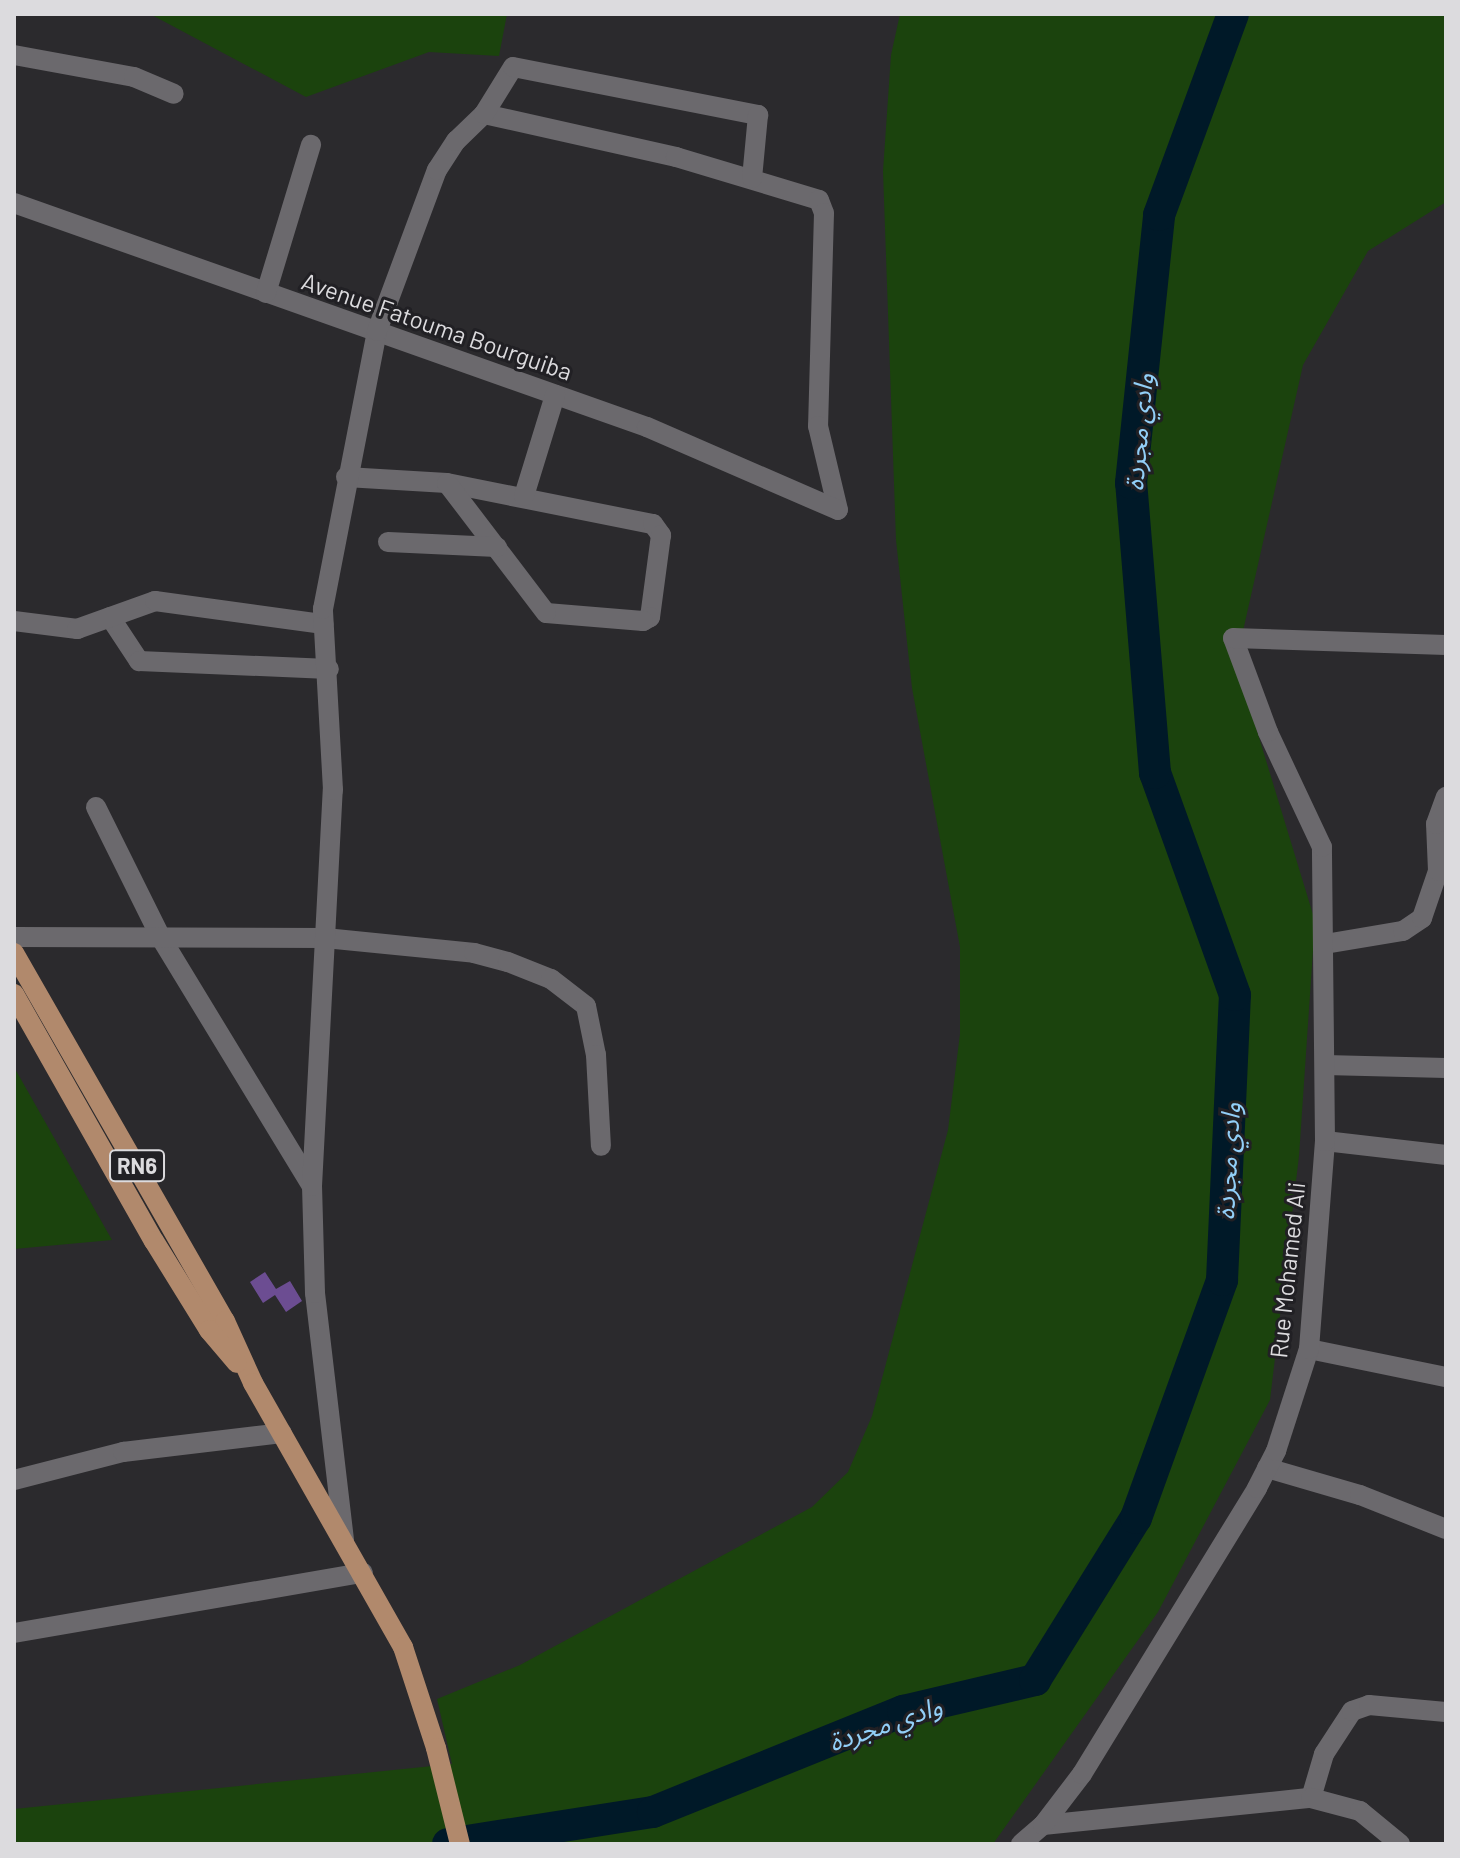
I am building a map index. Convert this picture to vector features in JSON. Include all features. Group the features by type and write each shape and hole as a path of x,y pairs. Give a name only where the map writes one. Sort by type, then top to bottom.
{"main road":[{"name":"RN6","path":"14,953 225,1321 253,1383 403,1647 436,1748 460,1844"},
{"name":"RN6","path":"14,994 131,1201 209,1330 253,1383"},
{"path":"131,1201 152,1192"}],"street":[{"path":"14,55 134,77 174,94"},
{"path":"344,1540 315,1293 312,1186 333,790 329,669 323,624 346,477 377,331 437,170 456,141 484,114 508,71 519,67 754,113 761,122 752,178 484,114"},
{"path":"266,293 311,145"},
{"name":"Avenue Fatouma Bourguiba","path":"14,203 647,427 838,510 818,426 822,205 809,193 752,178"},
{"path":"524,496 555,395"},
{"path":"346,477 447,483 524,496 659,529 650,617 643,621 546,613 447,483"},
{"path":"388,542 497,547"},
{"path":"14,621 77,629 155,601 323,624"},
{"path":"110,617 139,661 329,669"},
{"name":"Rue Mohamed Ali","path":"1021,1844 1043,1825 1113,1726 1267,1468 1309,1349 1325,1141 1325,944 1318,830 1268,732 1233,638 1446,645"},
{"path":"1325,944 1413,928 1430,901 1442,871 1436,824 1446,797"},
{"path":"96,807 161,938 312,1186"},
{"path":"14,937 325,938 474,953 508,962 573,992 593,1024 601,1146"},
{"path":"1325,1065 1446,1068"},
{"path":"1325,1141 1446,1155"},
{"path":"1309,1349 1446,1377"},
{"path":"14,1480 123,1452 282,1433"},
{"path":"1267,1468 1360,1495 1446,1529"},
{"path":"14,1633 363,1573"},
{"path":"1311,1798 1324,1754 1352,1711 1369,1705 1446,1712"},
{"path":"1043,1825 1311,1798 1360,1811 1400,1844"}],"green space":[{"path":"150,14 507,14 499,56 429,52 306,97"},
{"path":"900,14 1446,14 1446,202 1368,251 1303,365 1236,662 1315,921 1299,1156 1270,1400 1158,1612 993,1844 14,1844 14,1809 452,1764 437,1699 520,1665 812,1507 848,1472 872,1416 948,1130 960,1034 960,947 912,688 896,540 883,171 891,55"},
{"path":"14,1067 112,1240 14,1249"}],"building":[{"path":"265,1272 276,1289 290,1281 302,1301 286,1312 275,1295 263,1303 250,1282"}],"waterway":[{"name":"وادي مجردة","path":"448,1844 653,1812 903,1711 1035,1680 1136,1518 1222,1280 1235,995 1155,773 1131,483 1159,215 1233,14"}]}
